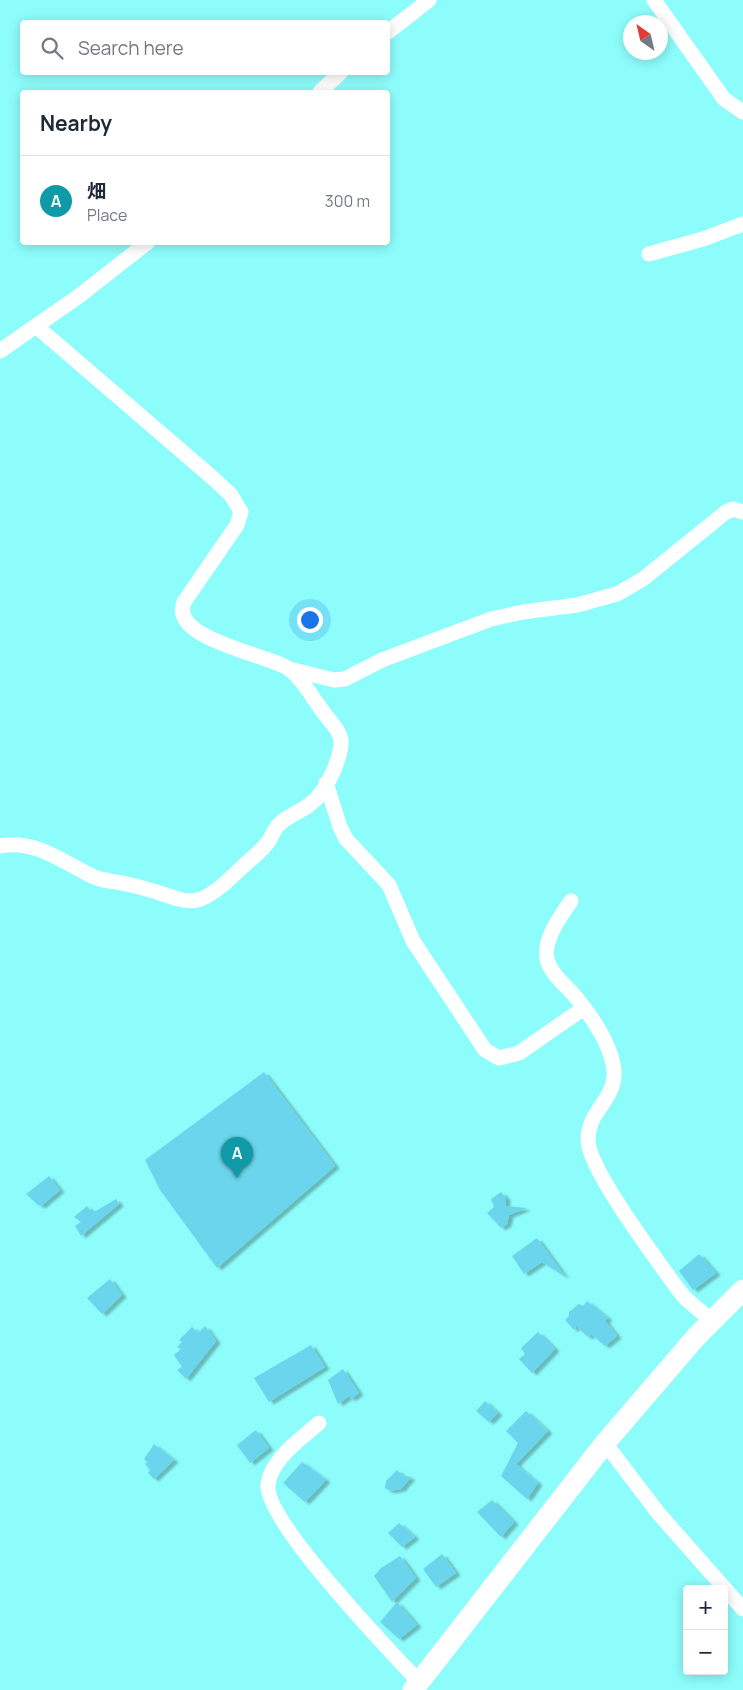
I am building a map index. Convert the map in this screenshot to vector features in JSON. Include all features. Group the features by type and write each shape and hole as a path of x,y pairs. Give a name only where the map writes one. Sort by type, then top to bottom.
{"street":[{"path":"390,30 428,0"},
{"path":"654,0 724,99 743,112"},
{"path":"322,90 338,75"},
{"path":"649,254 703,239 743,224"},
{"path":"0,351 144,245"},
{"path":"36,326 214,479 238,503 241,512 237,525 184,602 182,616 185,622 201,633 287,668 334,680 345,679 382,660 491,619 523,612 577,605 617,594 643,578 726,512 733,509 743,512"},
{"path":"0,846 16,844 37,848 57,856 97,878 132,885 184,901 195,901 208,897 227,883 270,840 275,826 309,806 322,792 339,755 341,740 338,731 287,668"},
{"path":"326,784 346,839 389,885 413,941 485,1050 500,1058 519,1053 584,1008"},
{"path":"571,901 550,936 547,960 552,970 584,1008 607,1044 614,1067 614,1086 596,1114 589,1134 588,1140 592,1156 613,1194 685,1298 712,1321"},
{"path":"319,1423 283,1456 273,1470 268,1489 271,1501 302,1548 416,1686 605,1443 712,1321 743,1290"},
{"path":"605,1443 659,1514 743,1609"}],"building":[{"path":"264,1072 335,1166 217,1268 160,1190 145,1160"},
{"path":"49,1176 60,1190 41,1206 26,1194"},
{"path":"501,1192 506,1198 506,1206 527,1208 509,1215 507,1224 501,1228 487,1213 494,1207 491,1199"},
{"path":"116,1199 119,1204 81,1236 75,1226 81,1222 74,1217 87,1206 91,1211 96,1211"},
{"path":"537,1238 564,1276 542,1262 524,1274 512,1256"},
{"path":"699,1254 716,1273 693,1290 679,1271"},
{"path":"110,1279 122,1295 102,1314 87,1298"},
{"path":"587,1301 608,1318 605,1321 617,1336 605,1346 591,1334 588,1337 576,1326 574,1330 565,1320 569,1316 569,1312 579,1304 583,1306"},
{"path":"205,1326 216,1341 186,1379 177,1370 182,1367 174,1355 181,1349 177,1347 182,1342 179,1340 192,1327 198,1333"},
{"path":"538,1332 555,1349 532,1373 519,1359 525,1354 521,1348"},
{"path":"311,1345 325,1367 269,1402 254,1378"},
{"path":"343,1369 359,1393 351,1399 349,1396 338,1404 328,1380"},
{"path":"485,1401 498,1413 489,1422 476,1411"},
{"path":"526,1411 548,1431 516,1464 538,1483 527,1499 501,1476 518,1443 506,1431"},
{"path":"256,1430 269,1448 250,1463 237,1445"},
{"path":"154,1444 174,1460 154,1479 148,1473 150,1470 145,1464 147,1462 144,1459"},
{"path":"302,1462 326,1480 305,1502 283,1483"},
{"path":"397,1470 402,1475 411,1477 401,1489 390,1491 385,1488 386,1481"},
{"path":"492,1500 514,1522 501,1537 477,1512"},
{"path":"399,1523 415,1537 402,1547 388,1533"},
{"path":"442,1554 456,1573 436,1587 423,1569"},
{"path":"400,1556 416,1578 392,1602 374,1576 381,1568"},
{"path":"397,1602 417,1625 399,1639 380,1622"}],"place":[{"name":"畑","path":"237,1178"}]}
